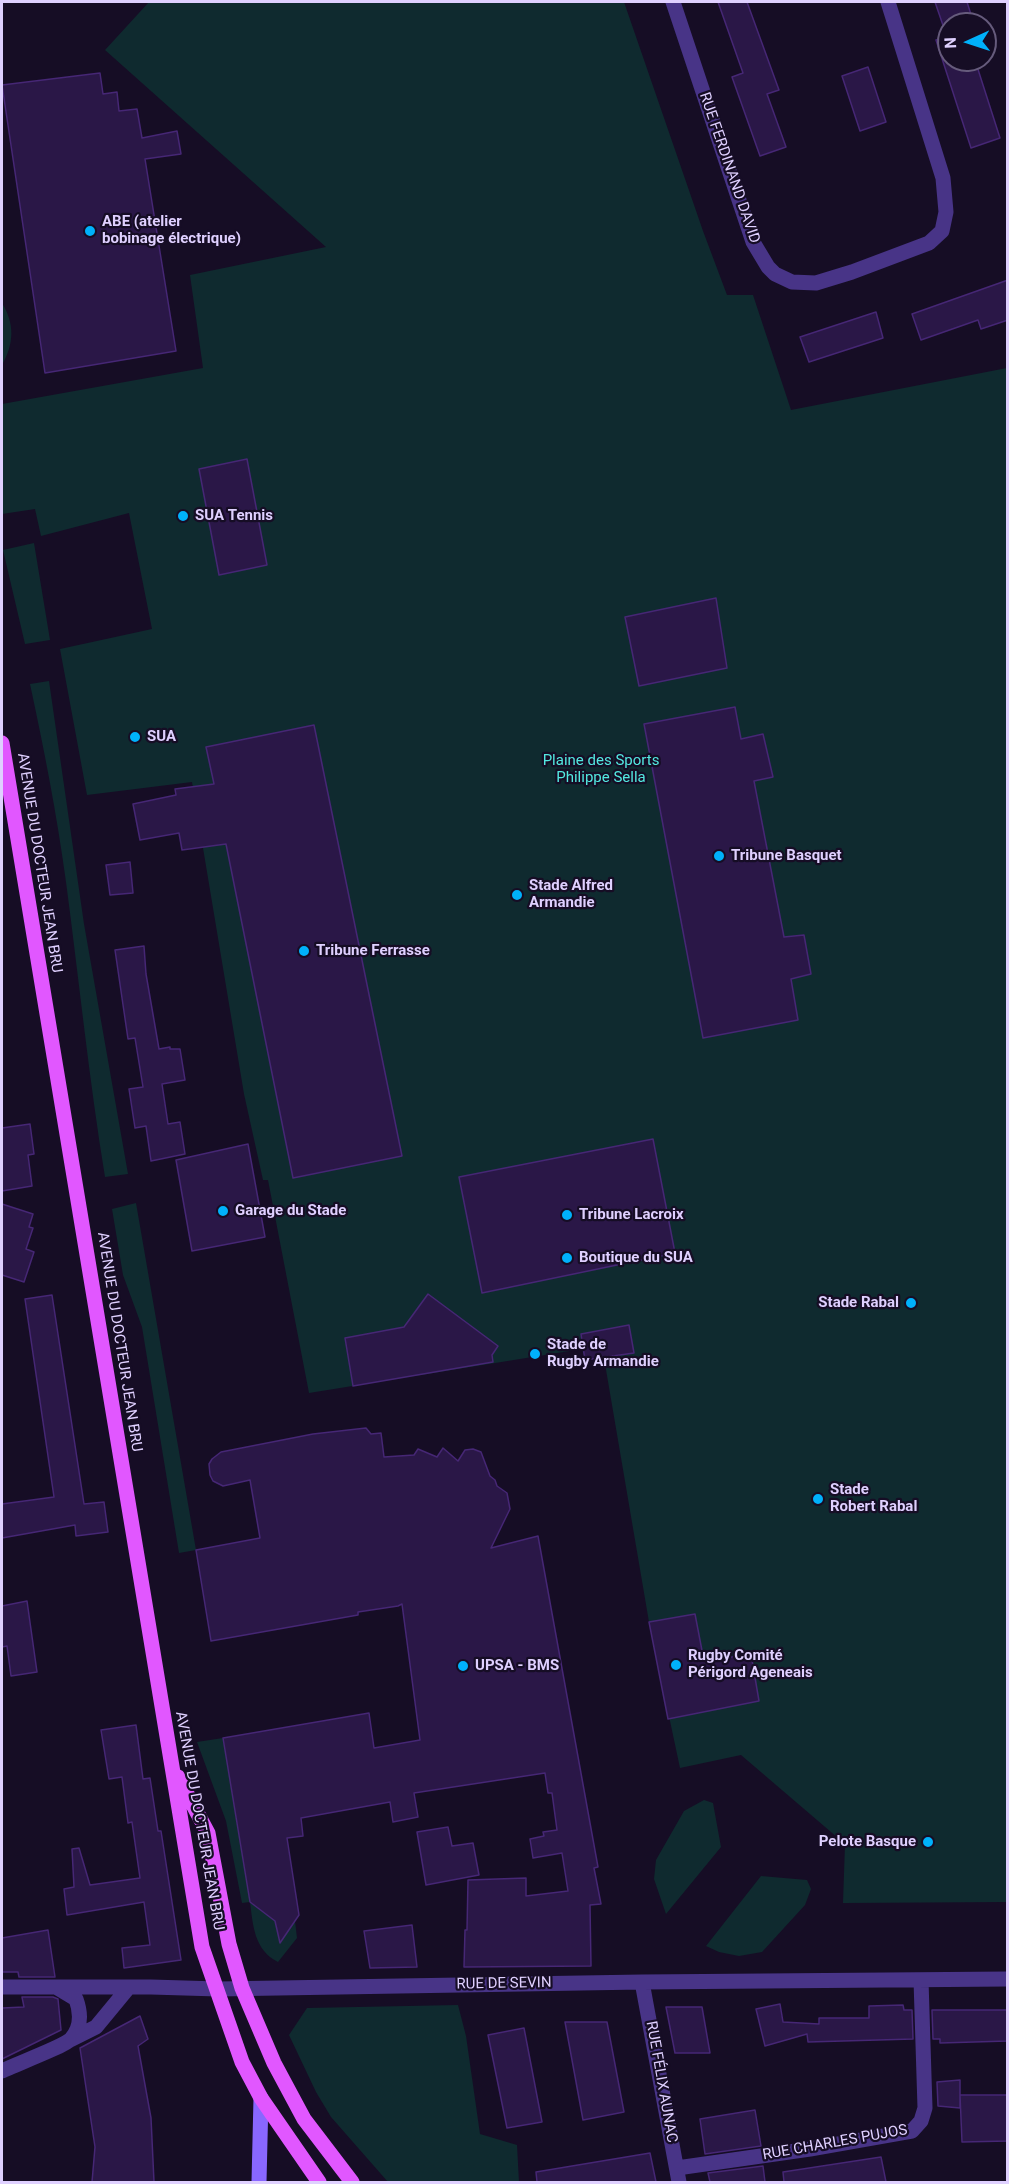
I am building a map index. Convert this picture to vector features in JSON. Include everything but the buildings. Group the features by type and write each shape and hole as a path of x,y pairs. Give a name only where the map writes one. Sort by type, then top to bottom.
{"main road":[{"name":"AVENUE DU DOCTEUR JEAN BRU","path":"2,743 202,1947 242,2062 261,2098 319,2182"},
{"path":"172,1767 208,1833 229,1944 242,1988 274,2063 315,2137 352,2182"}],"street":[{"name":"RUE FERDINAND DAVID","path":"674,2 753,242 768,267 775,274 792,282 804,283 816,283 852,272 929,243 942,231 946,212 943,178 888,2"},
{"name":"RUE DE SEVIN","path":"2,1987 218,1989 1008,1979"},
{"name":"RUE CHARLES PUJOS","path":"678,2175 912,2131 921,2121 925,2108 921,1980"},
{"name":"RUE FÉLIX AUNAC","path":"642,1982 678,2175"},
{"path":"56,1987 76,1999 80,2010 80,2024 70,2040"},
{"path":"2,2070 96,2027 129,1987"},
{"path":"259,2182 261,2098"}],"green space":[{"name":"Plaine des Sports Philippe Sella","path":"149,2 624,2 727,295 753,295 791,410 1007,368 1007,1902 843,1903 845,1844 741,1755 680,1768 649,1622 604,1358 585,1360 582,1349 309,1393 268,1180 263,1180 244,1094 192,782 87,795 60,649 152,629 129,513 41,536 35,509 2,514 2,404 203,368 190,275 326,247 105,50"},
{"path":"2,303 11,326 11,342 2,365"},
{"path":"34,543 50,640 25,644 3,550"},
{"path":"49,681 84,924 128,1174 105,1177 62,857 50,782 30,684"},
{"path":"136,1203 196,1550 179,1553 142,1327 123,1275 112,1209"},
{"path":"223,1738 250,1902 242,1903 226,1821 197,1742"},
{"path":"704,1800 713,1803 721,1847 666,1914 654,1879 656,1860 684,1811"},
{"path":"761,1876 807,1880 811,1889 805,1905 762,1952 739,1956 719,1952 706,1946"},
{"path":"250,1902 275,1921 280,1942 295,1921 297,1938 278,1962 270,1957 259,1944"},
{"path":"458,2005 466,2036 480,2134 517,2145 519,2182 388,2182 331,2117 316,2092 289,2035 307,2008"}],"place":[{"name":"ABE (atelier bobinage électrique)","path":"90,231"},
{"name":"SUA Tennis","path":"183,516"},
{"name":"SUA","path":"135,737"},
{"name":"Tribune Basquet","path":"719,856"},
{"name":"Stade Alfred Armandie","path":"517,895"},
{"name":"Tribune Ferrasse","path":"304,951"},
{"name":"Garage du Stade","path":"223,1211"},
{"name":"Tribune Lacroix","path":"567,1215"},
{"name":"Boutique du SUA","path":"567,1258"},
{"name":"Stade Rabal","path":"911,1303"},
{"name":"Stade de Rugby Armandie","path":"535,1354"},
{"name":"Stade Robert Rabal","path":"818,1499"},
{"name":"Rugby Comité Périgord Ageneais","path":"676,1665"},
{"name":"UPSA - BMS","path":"463,1666"},
{"name":"Pelote Basque","path":"928,1842"}]}
